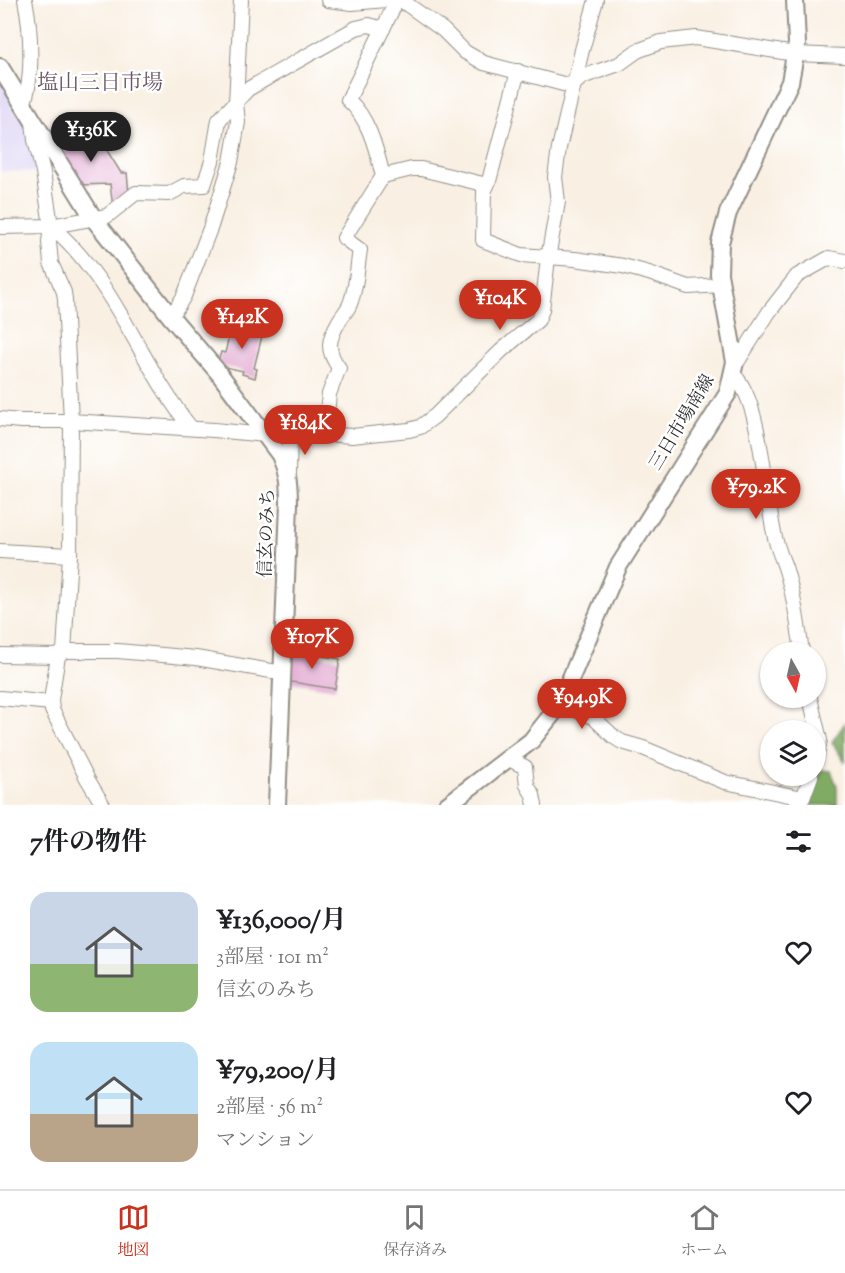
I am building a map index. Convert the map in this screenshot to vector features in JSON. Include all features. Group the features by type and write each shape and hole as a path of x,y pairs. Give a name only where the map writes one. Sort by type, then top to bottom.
{"main road":[{"name":"三日市場南線","path":"447,805 531,741 544,725 564,694 618,567 724,400 734,369 719,257 728,213 790,82 797,44 795,0"},
{"name":"信玄のみち","path":"0,67 94,219 171,317 212,364 266,435 280,455 289,476 277,805"}],"street":[{"path":"23,105 28,93 30,23 25,0"},
{"path":"171,317 184,296 211,226 231,162 238,122 236,103 241,0"},
{"path":"328,0 352,3 386,0"},
{"path":"383,176 373,139 358,109 348,100 399,0 427,16 465,52 484,63 562,84 574,84 582,76 619,64 637,51 661,42 684,38 795,54 845,56"},
{"path":"0,419 21,422 70,421 191,428 266,435 352,436 420,427 435,416 501,351 538,320 542,310 558,202 555,177 559,148 596,0"},
{"path":"0,227 51,226 94,219 107,216 136,193 162,195 184,186 204,185 212,161 219,120 248,89 356,28 369,25 383,29"},
{"path":"518,71 484,192 483,240 521,255 575,259 623,266 688,287 721,285"},
{"path":"33,122 51,226 49,242 51,263 64,292 65,300 70,421 70,555 61,654 51,703 62,730 103,805"},
{"path":"325,434 329,394 334,375 339,368 331,356 329,345 339,321 350,305 360,250 344,238 383,176 412,169 487,185"},
{"path":"51,226 92,270 171,404 191,428"},
{"path":"801,642 796,611 773,530 762,456 751,412 734,369 769,312 797,276 829,258 845,261"},
{"path":"289,476 290,435"},
{"path":"0,551 70,555"},
{"path":"0,655 118,651 196,658 283,673"},
{"path":"564,694 578,711 593,717 622,742 643,748 725,782 803,802 808,786"},
{"path":"0,698 51,703"},
{"path":"507,758 525,767 527,785 533,795 535,805"}],"shaded area":[{"path":"0,77 30,123 43,172 0,171"}],"green space":[{"path":"845,723 845,762 832,742"},
{"path":"826,770 831,771 837,786 837,805 811,805 815,786 826,786"}],"building":[{"path":"96,133 121,173 127,173 129,194 113,207 110,184 78,185 46,136"},
{"path":"232,324 263,332 254,368 257,369 255,378 242,374 243,371 217,365 221,352 225,353"},
{"path":"290,651 340,659 335,689 285,681"}],"district":[{"name":"塩山三日市場","path":"100,84"}]}
